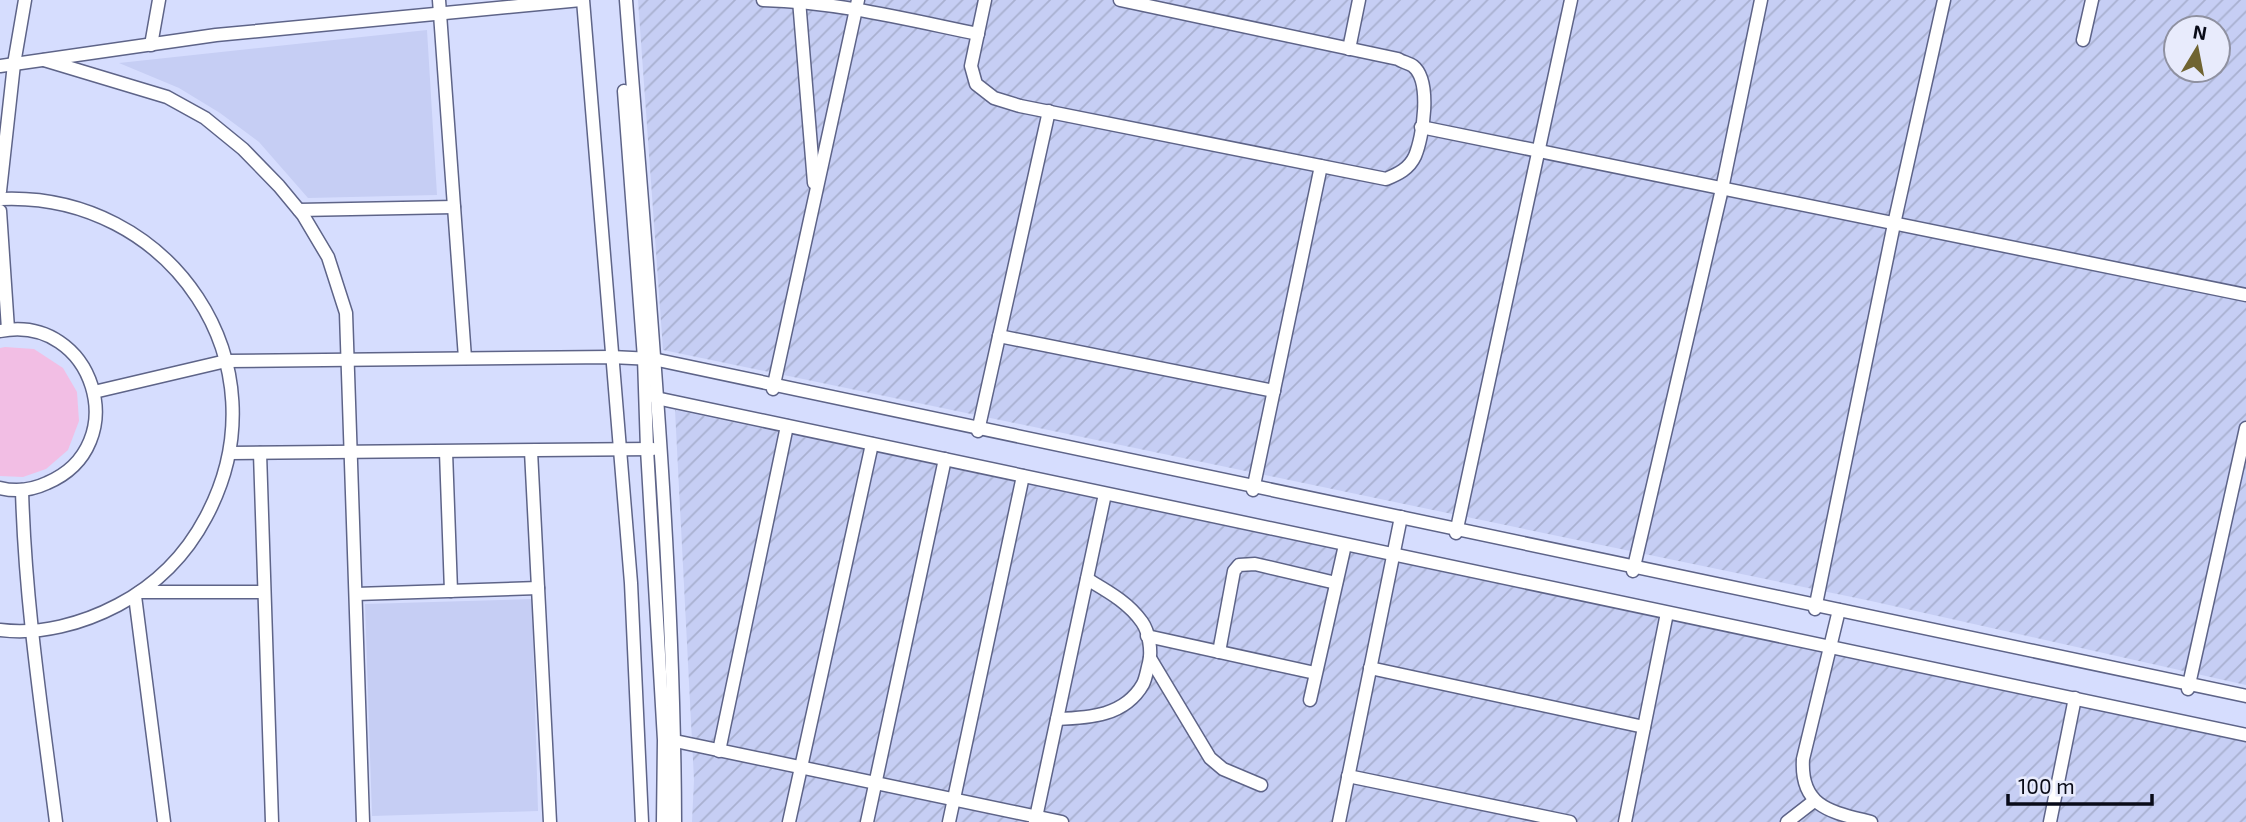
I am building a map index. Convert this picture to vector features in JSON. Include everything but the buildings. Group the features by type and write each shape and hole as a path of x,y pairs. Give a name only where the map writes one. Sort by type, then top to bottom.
{"street":[{"path":"0,191 14,64 25,0"},
{"path":"150,45 159,0"},
{"path":"439,0 466,358"},
{"path":"0,66 216,35 582,0 631,583 642,822"},
{"path":"617,0 675,741 675,822"},
{"path":"626,0 646,360 656,398 653,449 664,740 663,822"},
{"path":"763,0 857,4 978,34"},
{"path":"985,0 971,66 976,84 994,98 1386,179 1402,173 1415,156 1426,101 1422,80 1414,67 1398,60 1120,0"},
{"path":"1349,49 1359,0"},
{"path":"1456,531 1571,0"},
{"path":"1633,569 1722,189 1761,0"},
{"path":"1815,607 1894,224 1944,0"},
{"path":"2082,40 2092,0"},
{"path":"799,1 815,198"},
{"path":"774,387 857,4"},
{"path":"44,60 167,97 205,118 243,149 279,186 299,210 328,257 346,313 363,822"},
{"path":"978,429 1049,111"},
{"path":"1421,127 2246,295"},
{"path":"1254,488 1321,166"},
{"path":"0,199 53,201 93,212 136,235 164,257 192,289 215,328 226,361 233,410 230,453 216,498 197,535 173,565 138,594 96,616 54,628 31,631 0,630"},
{"path":"299,210 454,207"},
{"path":"0,211 4,330 24,329 40,333 67,348 87,371 96,404 93,434 78,461 55,480 39,487 22,490 0,488"},
{"path":"999,335 1274,391"},
{"path":"94,392 226,361 611,357 646,360 2246,696"},
{"path":"656,398 2246,735"},
{"path":"719,751 787,426"},
{"path":"2189,686 2246,428"},
{"path":"789,822 872,444"},
{"path":"230,453 653,449"},
{"path":"446,452 451,591"},
{"path":"531,452 550,822"},
{"path":"260,453 272,822"},
{"path":"867,822 945,459"},
{"path":"949,822 1023,476"},
{"path":"22,490 31,631 56,822"},
{"path":"1036,819 1105,494"},
{"path":"1339,822 1401,519"},
{"path":"1310,700 1345,545"},
{"path":"1219,652 1234,571 1239,565 1255,564 1336,583"},
{"path":"1057,719 1092,718 1125,704 1143,684 1150,658 1143,624 1124,601 1087,579"},
{"path":"356,594 538,588"},
{"path":"138,594 264,592"},
{"path":"138,594 164,822"},
{"path":"1839,612 1803,759 1804,784 1814,801 1836,814 1871,822"},
{"path":"1625,822 1667,613"},
{"path":"1147,636 1315,673"},
{"path":"1150,658 1210,758 1223,769 1261,785"},
{"path":"1370,668 1644,727"},
{"path":"2189,686 2246,702"},
{"path":"2050,822 2075,698"},
{"path":"675,741 1036,819 1062,822"},
{"path":"1348,776 1570,822"},
{"path":"1787,822 1802,817 1814,801"}],"shaded area":[{"path":"638,0 2246,0 2246,685 1871,601 663,350"},
{"path":"427,30 437,195 308,198 259,142 220,113 179,88 119,63"},
{"path":"0,348 34,349 63,368 77,392 79,421 68,450 46,469 23,477 0,476"},
{"path":"675,410 2246,741 2246,822 692,822 694,780"},
{"path":"532,599 538,811 372,816 365,604"}]}
